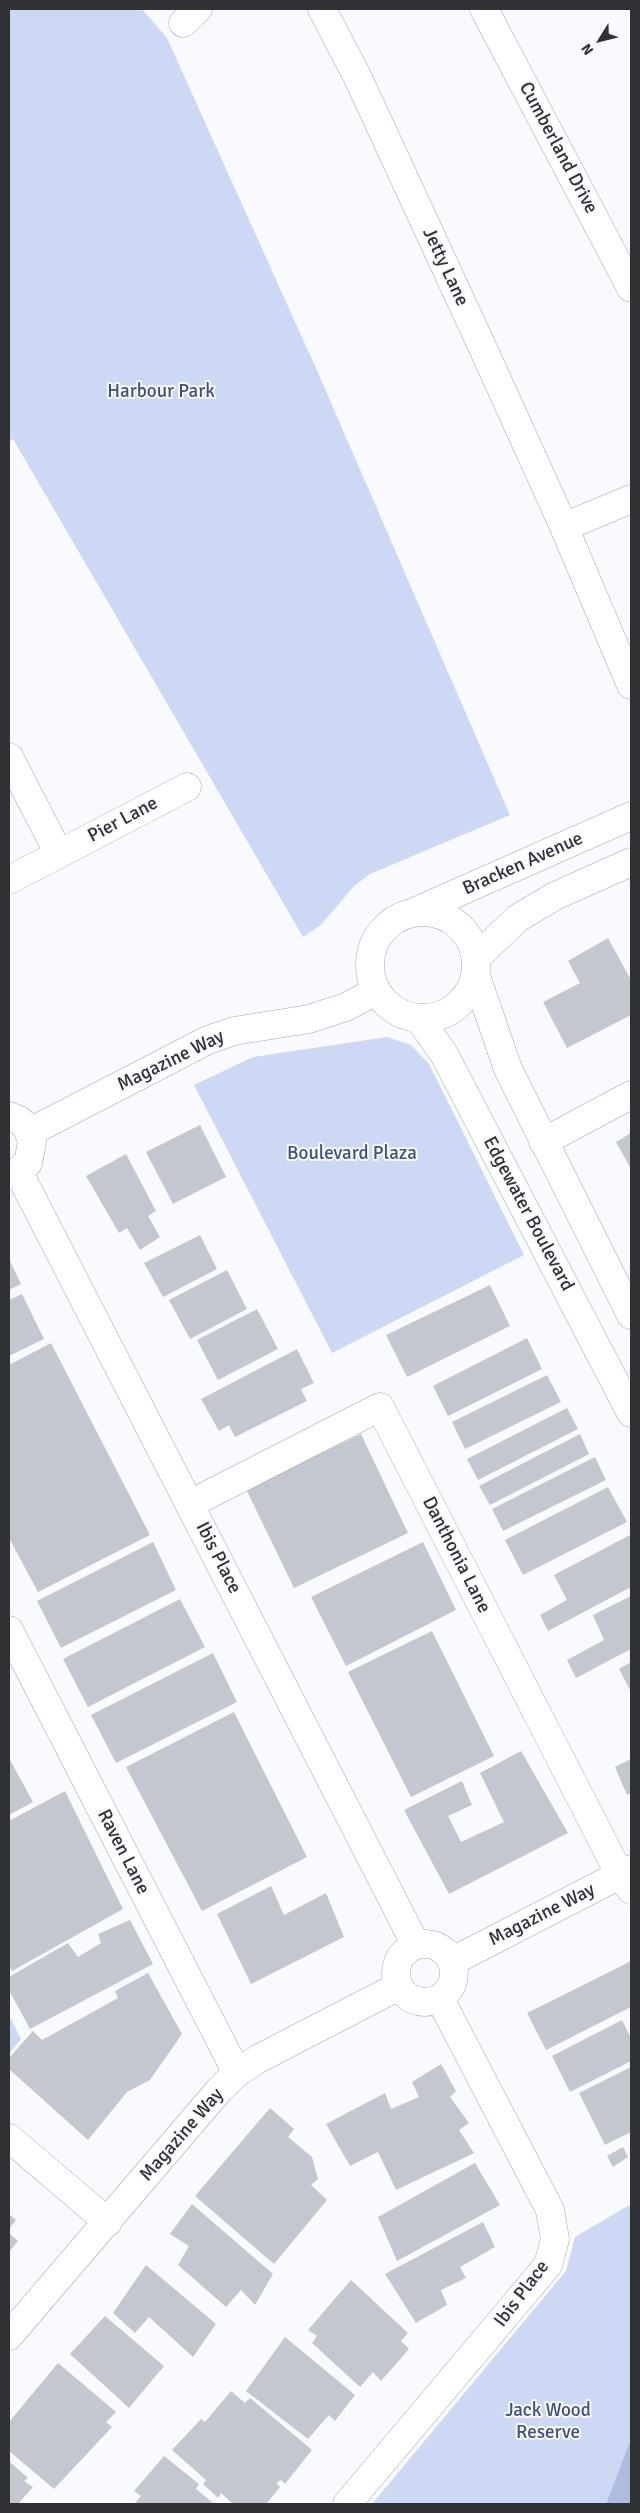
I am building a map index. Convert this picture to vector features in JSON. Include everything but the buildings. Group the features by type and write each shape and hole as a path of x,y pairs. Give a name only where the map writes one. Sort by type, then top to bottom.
{"street":[{"name":"Jetty Lane","path":"322,9 358,78 564,527 631,685"},
{"name":"Cumberland Drive","path":"484,9 631,288"},
{"path":"564,527 631,499"},
{"path":"9,756 59,854"},
{"name":"Pier Lane","path":"9,880 187,787"},
{"name":"Bracken Avenue","path":"414,912 631,816"},
{"path":"631,862 555,896 518,918 476,967 469,994 454,1010 438,1017 419,1019 400,1014 385,1004 376,991 370,973 370,955 377,937 397,918 414,912 433,912 450,919 471,940 476,967 508,1069 631,1315"},
{"name":"Magazine Way","path":"19,1124 208,1040 234,1031 309,1019 346,1007 376,991"},
{"name":"Edgewater Boulevard","path":"419,1019 444,1054 631,1413"},
{"path":"543,1142 631,1095"},
{"path":"13,1173 28,1162 32,1153 32,1142 19,1124"},
{"name":"Ibis Place","path":"13,1173 190,1504 416,1945"},
{"name":"Danthonia Lane","path":"190,1504 380,1408 627,1878"},
{"name":"Raven Lane","path":"9,1630 237,2073"},
{"name":"Magazine Way","path":"453,1962 627,1878"},
{"path":"416,1945 436,1945 445,1951 453,1962 455,1971 454,1982 449,1991 440,1999 431,2002 420,2002 410,1999 399,1986 396,1976 400,1956 416,1945"},
{"name":"Magazine Way","path":"9,2336 108,2222 220,2088 237,2073 258,2059 399,1986"},
{"name":"Ibis Place","path":"347,2504 548,2266 555,2239 550,2210 440,1999"},
{"path":"9,2138 108,2222"}],"green space":[{"name":"Harbour Park","path":"9,9 142,9 167,38 319,375 510,815 370,874 354,886 321,925 303,937 13,439 9,441"},
{"name":"Boulevard Plaza","path":"387,1037 411,1045 429,1064 524,1255 332,1353 194,1085 253,1057"},
{"path":"9,2015 21,2039 9,2054"},
{"name":"Jack Wood Reserve","path":"631,2204 631,2504 372,2504 566,2271 575,2237"}],"shaded area":[{"path":"631,2439 631,2504 606,2504"}]}
